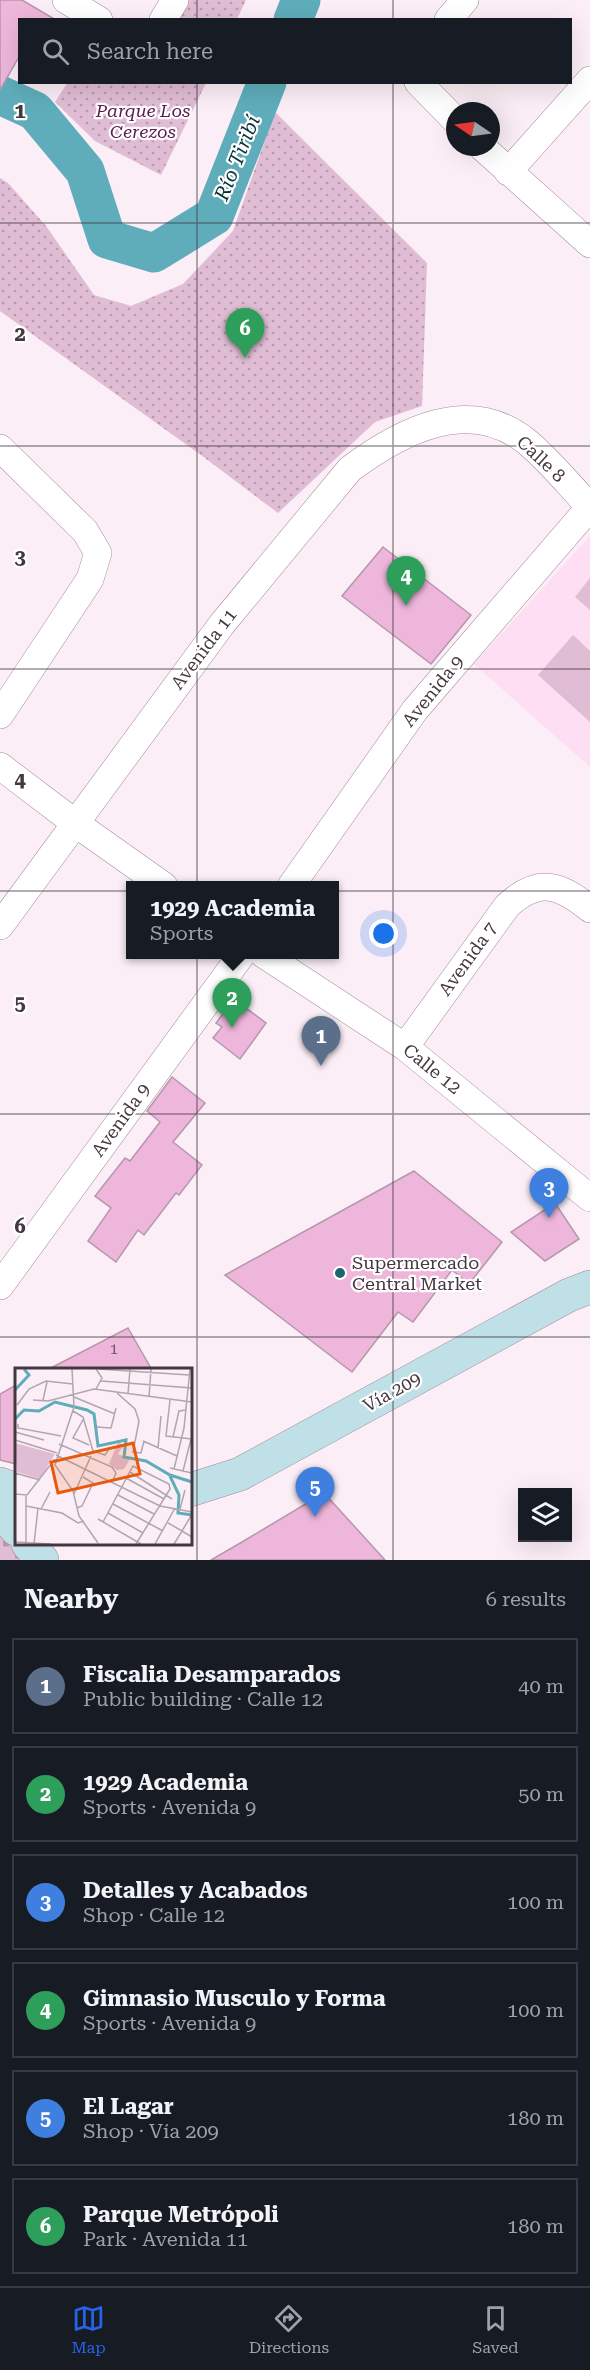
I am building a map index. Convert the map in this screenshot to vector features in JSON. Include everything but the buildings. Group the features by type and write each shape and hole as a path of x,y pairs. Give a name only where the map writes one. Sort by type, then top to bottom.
{"main road":[{"name":"Vía 209","path":"192,1489 240,1474 559,1301 590,1287"},
{"path":"0,1484 15,1490"},
{"path":"0,1509 15,1528"},
{"path":"29,1545 42,1560"}],"street":[{"path":"66,0 96,18"},
{"path":"164,18 175,0"},
{"path":"450,18 465,0"},
{"path":"508,172 590,80"},
{"path":"420,84 446,111"},
{"path":"491,156 590,244"},
{"name":"Calle 8","path":"450,420 478,421 504,427 525,441 590,507"},
{"name":"Avenida 11","path":"0,926 222,624 350,469 402,434 450,420"},
{"path":"0,448 85,531 98,554 90,579 0,715"},
{"name":"Avenida 9","path":"294,881 416,710 590,507"},
{"path":"0,766 75,823 158,881"},
{"name":"Avenida 7","path":"405,1047 507,906 519,894 531,888 543,886 561,889 590,909"},
{"name":"Avenida 9","path":"0,1286 238,959"},
{"name":"Calle 12","path":"271,959 405,1047 590,1198"}],"shaded area":[{"path":"590,536 590,767 474,664"}],"green space":[{"path":"172,0 246,0 237,18 163,18"},
{"name":"Parque Los Cerezos","path":"67,84 206,84 161,175 95,141 55,102"},
{"path":"275,112 427,263 422,406 375,422 278,513 0,311 0,178 8,183 46,226 94,295 131,306 183,284 233,231"},
{"path":"590,578 590,610 575,597"},
{"path":"573,635 590,651 590,722 538,675"},
{"path":"0,1533 24,1560 0,1560"}],"waterway":[{"name":"Río Tiribí","path":"294,18 301,0"},
{"name":"Río Tiribí","path":"0,95 35,111 85,171 107,239 154,253 214,216 266,84"}],"place":[{"name":"Parque Metrópoli","path":"245,358"},
{"name":"Gimnasio Musculo y Forma","path":"406,606"},
{"name":"1929 Academia","path":"232,1028"},
{"name":"Fiscalia Desamparados","path":"321,1066"},
{"name":"Detalles y Acabados","path":"549,1218"},
{"name":"Supermercado Central Market","path":"340,1273"},
{"name":"El Lagar","path":"315,1517"}]}
